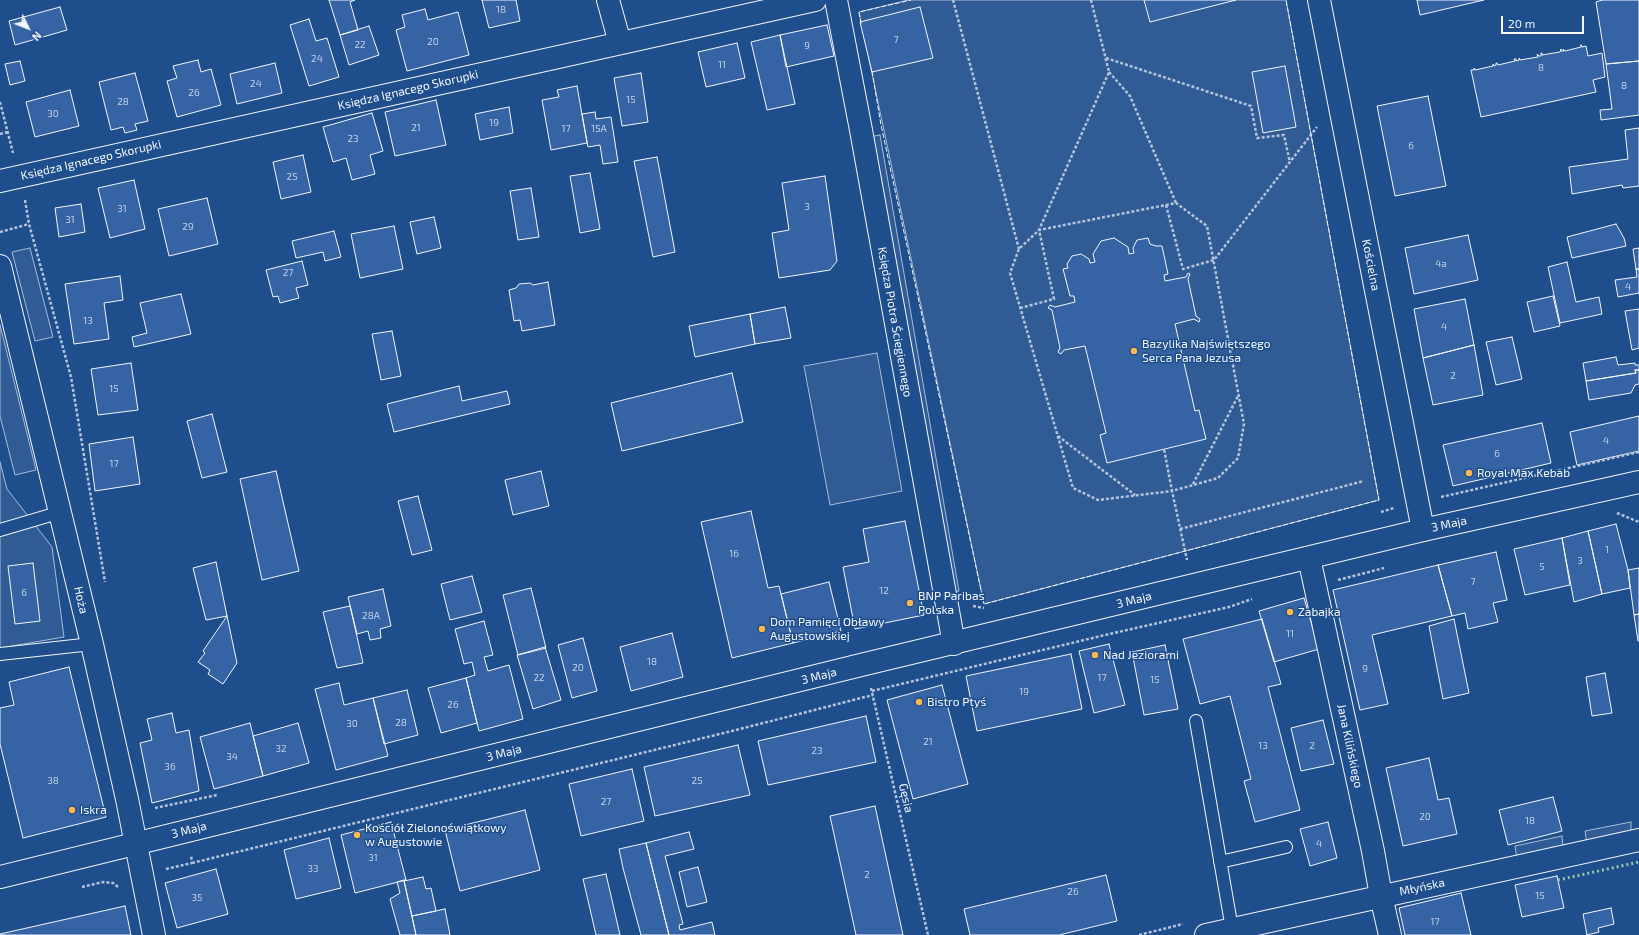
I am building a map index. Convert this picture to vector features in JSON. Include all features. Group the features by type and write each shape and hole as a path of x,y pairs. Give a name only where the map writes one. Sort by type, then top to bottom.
{"street":[{"path":"608,0 620,43"},
{"name":"Księdza Ignacego Skorupki","path":"10,179 816,0"},
{"name":"Księdza Piotra Ściegiennego","path":"836,0 954,644"},
{"name":"Kościelna","path":"1319,0 1423,530"},
{"name":"Hoża","path":"0,266 92,644 136,844 154,935"},
{"name":"3 Maja","path":"0,877 865,664 954,644 1423,530 1639,482"},
{"name":"Jana Kilińskiego","path":"1309,558 1372,843 1381,896 1390,935"},
{"name":"Młyńska","path":"1206,935 1639,840"}],"lane":[{"path":"0,530 61,512"},
{"path":"0,654 92,644"},
{"path":"1196,721 1232,929"},
{"path":"1220,862 1286,847"}],"path":[{"path":"953,0 1019,249"},
{"path":"1092,0 1109,72 1130,96 1176,203 1207,226 1244,424 1238,458 1218,478 1172,491 1098,500 1073,488 1010,273 1019,249 1039,230 1109,72"},
{"path":"1106,58 1251,106 1257,138 1284,135 1290,163"},
{"path":"1166,205 1183,269 1214,260 1339,100"},
{"path":"0,102 8,132 10,179 29,224 71,377 106,585"},
{"path":"0,134 8,132"},
{"path":"1039,230 1176,203"},
{"path":"0,232 29,224"},
{"path":"1020,308 1054,299 1039,230"},
{"path":"1193,485 1239,395"},
{"path":"1057,435 1135,496"},
{"path":"1164,449 1185,551"},
{"path":"1180,529 1364,481"},
{"path":"1610,511 1639,522"},
{"path":"1317,593 1331,586 1336,581 1386,567"},
{"path":"872,691 1229,607 1258,597"},
{"name":"Gęsia","path":"865,664 928,935"},
{"path":"192,863 873,695"}],"shaded area":[{"path":"908,0 1286,0 1379,500 984,604 859,12"},
{"path":"880,135 959,591 948,593 869,137"},
{"path":"30,248 53,337 35,341 12,252"},
{"path":"0,325 36,470 15,475 0,416"},
{"path":"877,353 902,491 830,505 804,366"},
{"path":"0,462 7,489 52,547 64,637 0,648"},
{"path":"1631,822 1631,835 1587,844 1585,831"},
{"path":"1562,836 1563,848 1517,859 1515,846"}],"building":[{"path":"329,0 355,0 350,2 358,30 340,35"},
{"path":"482,0 516,0 520,21 489,28"},
{"path":"1144,0 1236,0 1150,22"},
{"path":"1417,0 1484,0 1420,15"},
{"path":"1602,0 1639,0 1639,61 1606,64 1596,2"},
{"path":"60,7 67,30 15,45 9,21"},
{"path":"920,7 933,58 872,72 860,22"},
{"path":"425,9 428,20 458,12 469,55 407,71 396,30 405,27 402,15"},
{"path":"309,19 316,41 327,38 339,77 309,86 290,25"},
{"path":"827,25 834,56 786,67 780,35"},
{"path":"369,26 379,55 349,65 340,35"},
{"path":"780,35 795,104 767,110 751,42"},
{"path":"737,43 745,78 706,87 698,52"},
{"path":"1581,45 1582,47 1586,46 1588,56 1602,53 1605,77 1593,80 1596,92 1481,117 1471,70 1474,70 1474,68 1475,70 1493,66 1493,64 1494,66 1496,63 1498,65 1515,61 1514,59 1516,59 1516,61 1519,60 1519,58 1520,60 1538,57 1537,54 1541,56 1541,53 1542,55 1560,52 1561,49 1561,51 1564,51 1563,49 1565,51 1581,47"},
{"path":"198,60 201,72 211,69 221,105 177,117 167,81 177,78 173,66"},
{"path":"20,61 25,81 10,85 5,64"},
{"path":"1639,61 1639,115 1601,120 1600,110 1612,109 1606,64"},
{"path":"275,63 282,93 237,104 230,74"},
{"path":"1285,66 1296,127 1263,133 1252,72"},
{"path":"135,73 148,121 135,124 137,130 125,133 123,127 111,130 99,82"},
{"path":"641,73 648,122 622,126 614,78"},
{"path":"577,86 587,143 551,150 542,100 559,97 557,90"},
{"path":"70,90 79,126 35,137 26,102"},
{"path":"1428,96 1446,186 1395,196 1377,106"},
{"path":"436,100 446,145 395,156 385,112"},
{"path":"509,107 513,133 480,140 475,114"},
{"path":"595,112 596,119 611,117 618,162 603,164 600,145 588,147 582,114"},
{"path":"372,113 383,151 370,155 375,174 352,180 346,158 333,162 323,127"},
{"path":"1639,128 1639,186 1623,188 1622,185 1572,194 1569,167 1628,159 1625,130"},
{"path":"303,155 311,192 281,199 273,162"},
{"path":"657,157 675,252 653,257 634,161"},
{"path":"590,173 600,229 580,233 570,176"},
{"path":"825,176 837,261 830,270 779,278 772,233 789,230 782,183"},
{"path":"134,180 145,229 110,238 98,188"},
{"path":"531,188 539,237 518,240 510,191"},
{"path":"207,198 218,244 169,256 158,209"},
{"path":"81,204 85,232 59,237 55,208"},
{"path":"434,217 441,248 417,254 410,222"},
{"path":"1616,224 1624,238 1626,246 1572,258 1567,237"},
{"path":"394,226 403,269 360,278 351,234"},
{"path":"334,231 341,257 325,261 323,252 296,258 292,241"},
{"path":"1468,235 1478,280 1414,294 1405,248"},
{"name":"Bazylika Najświętszego Serca Pana Jezusa","path":"1114,238 1128,247 1129,254 1134,253 1133,248 1137,240 1148,238 1150,244 1162,246 1168,274 1164,275 1165,281 1186,277 1188,273 1190,274 1188,279 1196,316 1200,319 1199,322 1194,319 1175,324 1195,411 1199,410 1206,439 1107,463 1100,435 1106,433 1085,346 1064,350 1061,354 1058,352 1060,348 1052,310 1048,308 1050,305 1055,307 1075,302 1074,296 1070,296 1063,269 1068,268 1067,264 1072,256 1081,254 1089,259 1090,263 1095,262 1093,254 1101,241"},
{"path":"1639,248 1639,269 1636,269 1633,249"},
{"path":"302,261 308,285 296,288 299,298 280,303 278,296 273,297 266,270"},
{"path":"1567,262 1576,302 1599,297 1602,314 1560,323 1548,267"},
{"path":"1636,269 1639,269 1639,293 1618,297 1615,280 1637,277"},
{"path":"120,276 123,300 104,303 109,339 74,344 65,284"},
{"path":"548,282 555,325 522,331 520,320 514,321 509,290 516,288 519,284 530,283 533,285"},
{"path":"181,294 191,334 134,347 132,337 147,333 140,303"},
{"path":"1553,296 1560,326 1534,332 1527,302"},
{"path":"1465,299 1474,345 1423,358 1414,309"},
{"path":"785,307 791,338 755,344 750,314"},
{"path":"1639,309 1639,348 1632,350 1625,311"},
{"path":"750,314 755,344 695,357 689,326"},
{"path":"392,331 401,376 381,380 372,334"},
{"path":"1512,337 1522,379 1496,385 1486,342"},
{"path":"1474,345 1483,395 1433,405 1423,358"},
{"path":"1616,357 1618,365 1635,363 1635,365 1639,365 1639,370 1635,370 1636,373 1586,381 1583,363"},
{"path":"131,363 138,410 98,415 91,369"},
{"path":"1635,370 1639,370 1639,384 1635,385 1631,393 1589,400 1586,381 1636,373"},
{"path":"732,373 743,422 622,451 611,403"},
{"path":"459,386 462,401 507,391 510,404 394,432 387,404"},
{"path":"212,414 227,472 202,478 187,421"},
{"path":"1639,416 1639,451 1577,465 1570,432"},
{"path":"1542,423 1551,463 1453,486 1443,445"},
{"path":"133,437 140,484 95,491 89,444"},
{"path":"276,471 299,571 262,580 240,479"},
{"path":"541,471 549,506 513,515 505,480"},
{"path":"418,496 432,550 412,555 398,501"},
{"path":"751,511 768,588 779,586 793,643 732,658 701,522"},
{"path":"905,521 924,615 855,629 843,567 869,562 863,529"},
{"path":"1616,524 1628,570 1630,588 1602,594 1588,531"},
{"path":"1588,531 1602,594 1574,602 1562,538"},
{"path":"1562,538 1570,585 1525,595 1514,549"},
{"path":"1496,552 1507,600 1493,603 1498,622 1468,629 1465,613 1452,616 1438,565"},
{"path":"216,562 227,616 206,620 193,568"},
{"path":"33,563 40,621 15,624 8,566"},
{"path":"1438,565 1452,616 1372,635 1388,704 1360,710 1333,590"},
{"path":"1639,568 1639,614 1634,615 1628,570"},
{"path":"472,576 482,612 450,620 441,584"},
{"path":"829,582 841,631 793,643 781,594"},
{"path":"531,588 546,648 518,655 503,595"},
{"path":"383,589 391,626 380,629 381,638 370,640 368,631 357,634 348,597"},
{"path":"1304,598 1319,649 1274,662 1259,611"},
{"path":"350,606 363,663 337,668 323,612"},
{"path":"1639,614 1639,641 1638,641 1634,615"},
{"path":"227,616 237,663 223,684 208,674 210,670 198,662 205,653 203,651"},
{"path":"1262,619 1281,684 1268,687 1300,810 1255,822 1244,781 1251,779 1230,696 1200,704 1183,639"},
{"path":"1454,619 1469,693 1443,699 1429,626"},
{"path":"484,621 493,655 484,657 488,671 509,665 523,719 479,731 466,678 475,675 472,662 464,664 455,629"},
{"path":"672,633 683,677 631,691 620,647"},
{"path":"583,638 597,691 572,698 558,645"},
{"path":"1109,644 1125,705 1094,713 1079,651"},
{"path":"1165,645 1178,709 1144,715 1132,652"},
{"path":"545,647 561,700 533,709 517,655"},
{"path":"1071,654 1082,709 977,731 966,676"},
{"path":"69,667 106,817 23,838 0,744 0,708 14,705 9,682"},
{"path":"1605,673 1612,713 1592,716 1586,677"},
{"path":"466,678 477,723 441,733 428,688"},
{"path":"339,683 344,705 373,698 388,756 336,770 315,689"},
{"path":"942,685 968,784 913,799 887,700"},
{"path":"407,690 418,735 384,744 373,698"},
{"path":"172,713 176,733 189,730 199,791 152,803 140,743 152,740 147,719"},
{"path":"866,716 876,762 768,785 758,741"},
{"path":"1323,720 1334,764 1301,771 1291,728"},
{"path":"250,723 263,776 214,789 200,737"},
{"path":"298,723 309,763 263,776 253,736"},
{"path":"738,745 750,795 655,816 644,767"},
{"path":"1429,758 1438,800 1449,798 1457,834 1403,846 1386,768"},
{"path":"632,769 644,821 581,836 569,784"},
{"path":"1553,797 1562,831 1508,845 1499,810"},
{"path":"875,806 903,935 856,935 830,816"},
{"path":"525,810 540,870 460,891 445,830"},
{"path":"391,822 406,880 355,893 341,835"},
{"path":"1328,822 1337,858 1310,866 1300,829"},
{"path":"689,832 694,849 665,856 683,924 679,925 680,930 712,922 715,935 669,935 646,843"},
{"path":"329,838 341,888 296,899 284,850"},
{"path":"646,843 669,935 641,935 623,868 619,849"},
{"path":"698,867 707,902 687,907 679,872"},
{"path":"216,869 228,914 177,928 165,883"},
{"path":"606,874 620,935 596,935 583,879"},
{"path":"1106,875 1117,921 1059,935 970,935 964,909"},
{"path":"1557,876 1564,908 1522,917 1515,885"},
{"path":"423,877 426,889 431,888 436,911 412,916 404,881"},
{"path":"404,880 416,935 400,935 390,899 400,893 397,882"},
{"path":"1461,893 1471,935 1405,935 1399,908"},
{"path":"125,906 131,935 0,935 0,934"},
{"path":"1611,908 1614,924 1598,928 1599,932 1587,935 1583,914"},
{"path":"445,909 450,935 416,935 412,916"}],"hedge":[{"path":"1558,880 1639,862"}],"fence":[{"path":"861,24 859,12 911,0"},
{"path":"872,71 881,125 984,604 1379,500 1286,0"}],"place":[{"name":"Bazylika Najświętszego Serca Pana Jezusa","path":"1134,351"},
{"name":"Royal Max Kebab","path":"1469,473"},
{"name":"BNP Paribas Polska","path":"910,603"},
{"name":"Zabajka","path":"1290,612"},
{"name":"Dom Pamięci Obławy Augustowskiej","path":"762,629"},
{"name":"Nad Jeziorami","path":"1095,655"},
{"name":"Bistro Ptyś","path":"919,702"},
{"name":"Iskra","path":"72,810"},
{"name":"Kościół Zielonoświątkowy w Augustowie","path":"357,835"}]}
